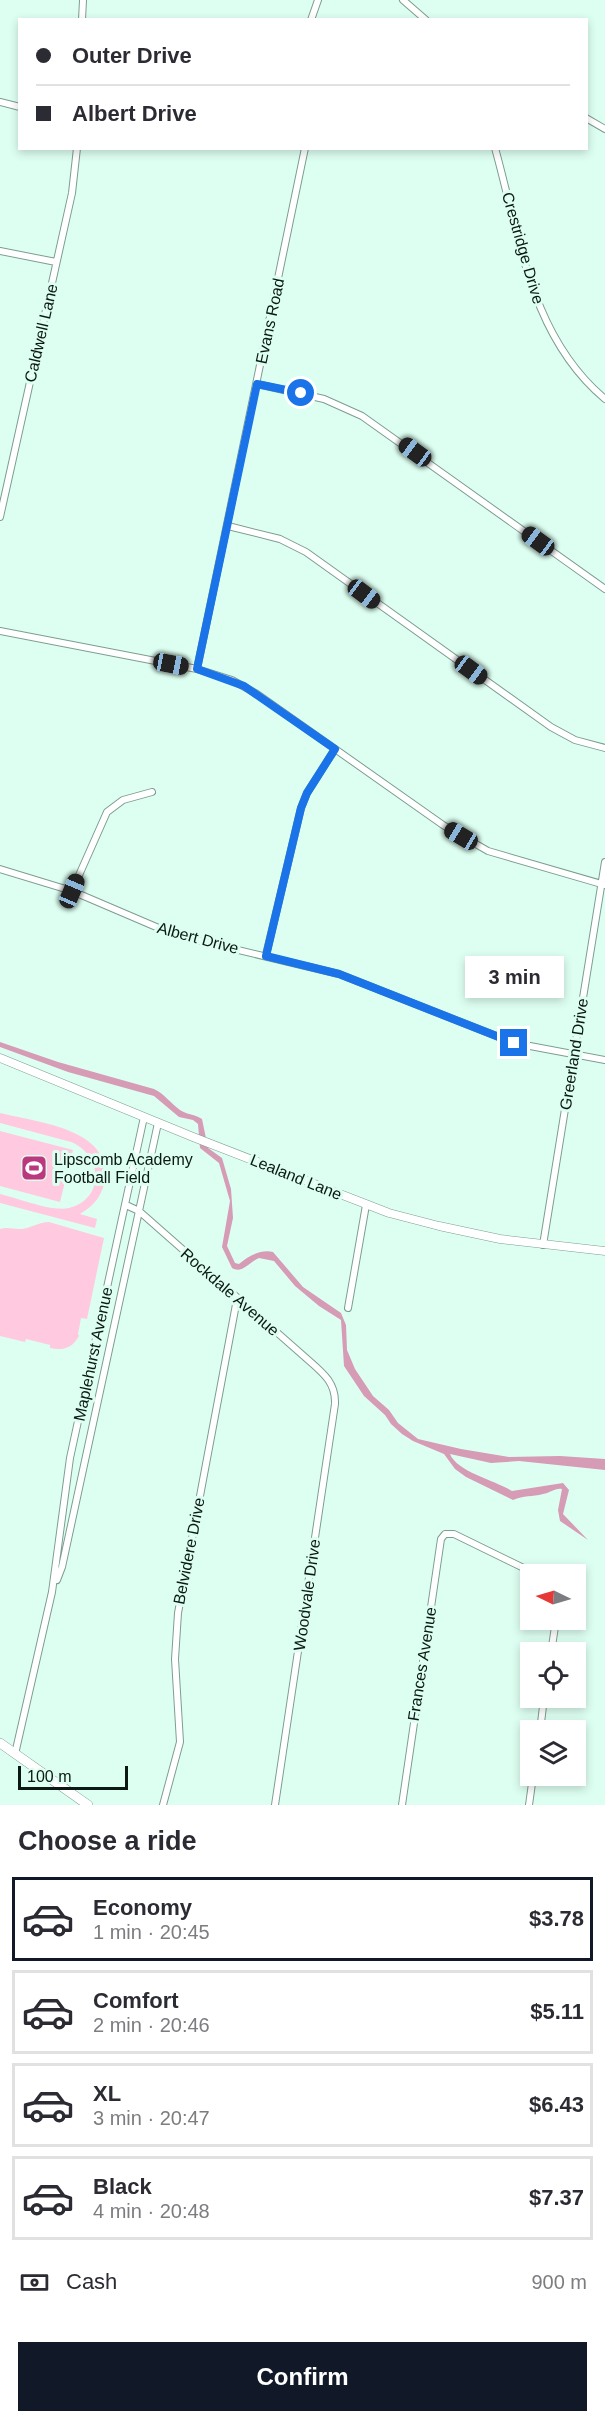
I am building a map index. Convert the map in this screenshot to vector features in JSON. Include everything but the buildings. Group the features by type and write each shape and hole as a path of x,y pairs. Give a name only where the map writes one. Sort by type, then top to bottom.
{"main road":[{"path":"0,1743 88,1805"}],"street":[{"path":"82,18 83,0"},
{"path":"312,18 318,0"},
{"path":"403,0 424,18"},
{"path":"0,102 18,106"},
{"path":"588,119 605,129"},
{"name":"Caldwell Lane","path":"0,517 72,191 77,150"},
{"name":"Evans Road","path":"197,669 305,150"},
{"name":"Crestridge Drive","path":"496,150 538,305 571,364 605,399"},
{"path":"0,251 56,262"},
{"path":"257,384 324,399 362,416 605,589"},
{"path":"228,526 280,538 306,552 561,733 580,742 605,748"},
{"path":"0,631 197,669 244,686 443,825 480,847 505,857 603,885"},
{"path":"266,956 301,808 307,793 335,749"},
{"path":"72,891 107,812 123,800 152,792"},
{"name":"Greerland Drive","path":"543,1245 605,862"},
{"name":"Albert Drive","path":"0,869 72,891 165,932 339,974 504,1039 605,1060"},
{"name":"Lealand Lane","path":"0,1058 366,1205 455,1230 543,1245 605,1251"},
{"name":"Maplehurst Avenue","path":"15,1754 52,1592 70,1458 144,1117"},
{"name":"Maplehurst Avenue","path":"52,1592 62,1568 158,1123"},
{"name":"Rockdale Avenue","path":"126,1205 140,1211 306,1358 332,1384"},
{"path":"348,1308 366,1205"},
{"name":"Belvidere Drive","path":"164,1805 180,1742 175,1659 178,1613 237,1299"},
{"name":"Woodvale Drive","path":"275,1805 335,1404 332,1384"},
{"name":"Frances Avenue","path":"402,1805 440,1542 445,1534 454,1533 520,1566"},
{"path":"529,1805 532,1786"}],"shaded area":[{"path":"0,1042 58,1062 154,1089 180,1110 202,1119 208,1148 222,1158 231,1189 233,1218 227,1246 235,1263 239,1264 259,1252 273,1252 303,1287 341,1313 346,1325 347,1350 355,1369 373,1396 389,1410 398,1423 418,1439 509,1457 560,1456 605,1459 605,1470 519,1461 491,1463 450,1454 454,1460 469,1471 512,1491 563,1483 569,1490 563,1514 588,1540 560,1521 558,1510 562,1489 513,1500 466,1477 455,1469 444,1454 402,1434 364,1396 344,1366 341,1320 319,1306 295,1286 274,1261 259,1258 242,1269 232,1268 222,1247 230,1201 219,1163 200,1148 198,1124 193,1120 179,1117 154,1096 68,1072 0,1047"},
{"path":"0,1113 68,1130 95,1148 103,1161 105,1177 103,1189 90,1207 80,1214 97,1219 95,1228 0,1203 0,1194 53,1208 69,1208 81,1203 89,1196 96,1176 94,1166 82,1148 71,1142 0,1123"},
{"name":"Lipscomb Academy Football Field","path":"0,1131 73,1150 60,1202 0,1186"},
{"path":"49,1222 104,1238 87,1319 81,1318 79,1336 70,1346 63,1349 50,1348 50,1345 26,1339 25,1342 0,1336 0,1229 23,1229"}],"place":[{"name":"Lipscomb Academy Football Field","path":"34,1168"}],"route":[{"path":"301,393 257,384 197,669 244,686 335,749 307,793 301,808 266,956 339,974 514,1043"}]}
